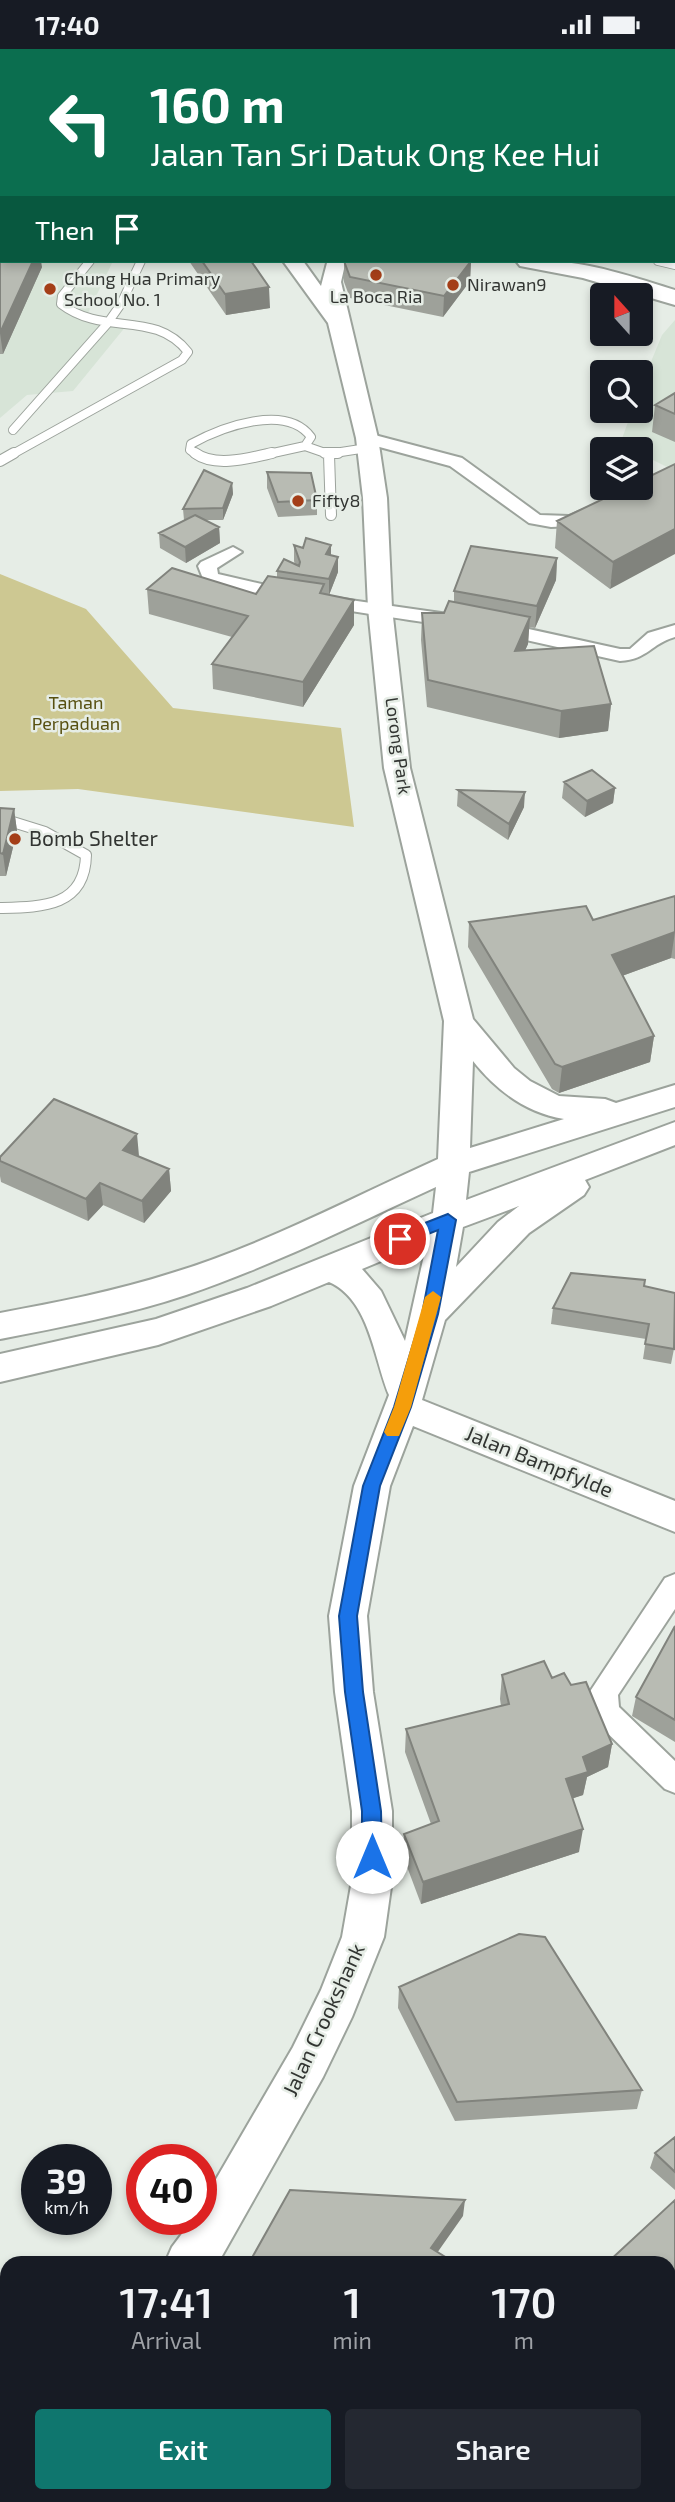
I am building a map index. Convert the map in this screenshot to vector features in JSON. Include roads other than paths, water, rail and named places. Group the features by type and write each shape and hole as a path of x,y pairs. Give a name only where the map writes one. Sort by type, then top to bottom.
{"main road":[{"path":"540,263 587,271 675,298"},
{"path":"603,263 675,283"}],"street":[{"path":"294,263 339,326"},
{"path":"339,263 334,267 331,282 339,326"},
{"name":"Lorong Park","path":"339,326 356,386 367,443 374,498 380,608 397,768 459,1021 454,1165 448,1220"},
{"path":"367,443 456,462 535,519 551,522 572,520 607,505"},
{"path":"233,552 207,566 211,577 288,598 380,608 502,629 620,655 635,654 655,637 675,631"},
{"path":"459,1021 498,1073 524,1094 554,1107 592,1111 640,1107"},
{"path":"0,1327 73,1312 177,1285 251,1258 454,1165 675,1096"},
{"path":"0,1368 158,1332 259,1297 448,1220 675,1134"},
{"path":"430,1314 471,1275 511,1230 544,1204 675,1134"},
{"name":"Jalan Crookshank","path":"194,2256 308,2062 337,2002 363,1937 372,1879 372,1811 354,1692 348,1616 372,1486 404,1400 430,1314 448,1220"},
{"path":"327,1268 354,1280 368,1299 390,1345 404,1400"},
{"name":"Jalan Bampfylde","path":"404,1400 675,1517"},
{"path":"675,1586 603,1693 606,1713 675,1780"}],"lane":[{"path":"0,461 182,360 188,352 185,346 169,334 156,329 81,320 61,304 62,296 88,263"},
{"path":"13,430 107,324 121,305 140,263"},
{"path":"305,446 312,437 310,433 300,423 280,419 215,432 191,444 190,450 195,456 222,460 305,446 328,456 367,443"},
{"path":"328,456 331,515"},
{"path":"0,818 17,821 54,835 86,855 88,868 86,879 78,890 62,900 25,908 0,908"}],"place":[{"name":"La Boca Ria","path":"376,275"},
{"name":"Nirawan9","path":"453,285"},
{"name":"Chung Hua Primary School No. 1","path":"50,289"},
{"name":"Fifty8","path":"298,501"},
{"name":"Bomb Shelter","path":"15,839"}],"park label":[{"name":"Taman Perpaduan","path":"76,714"}]}
